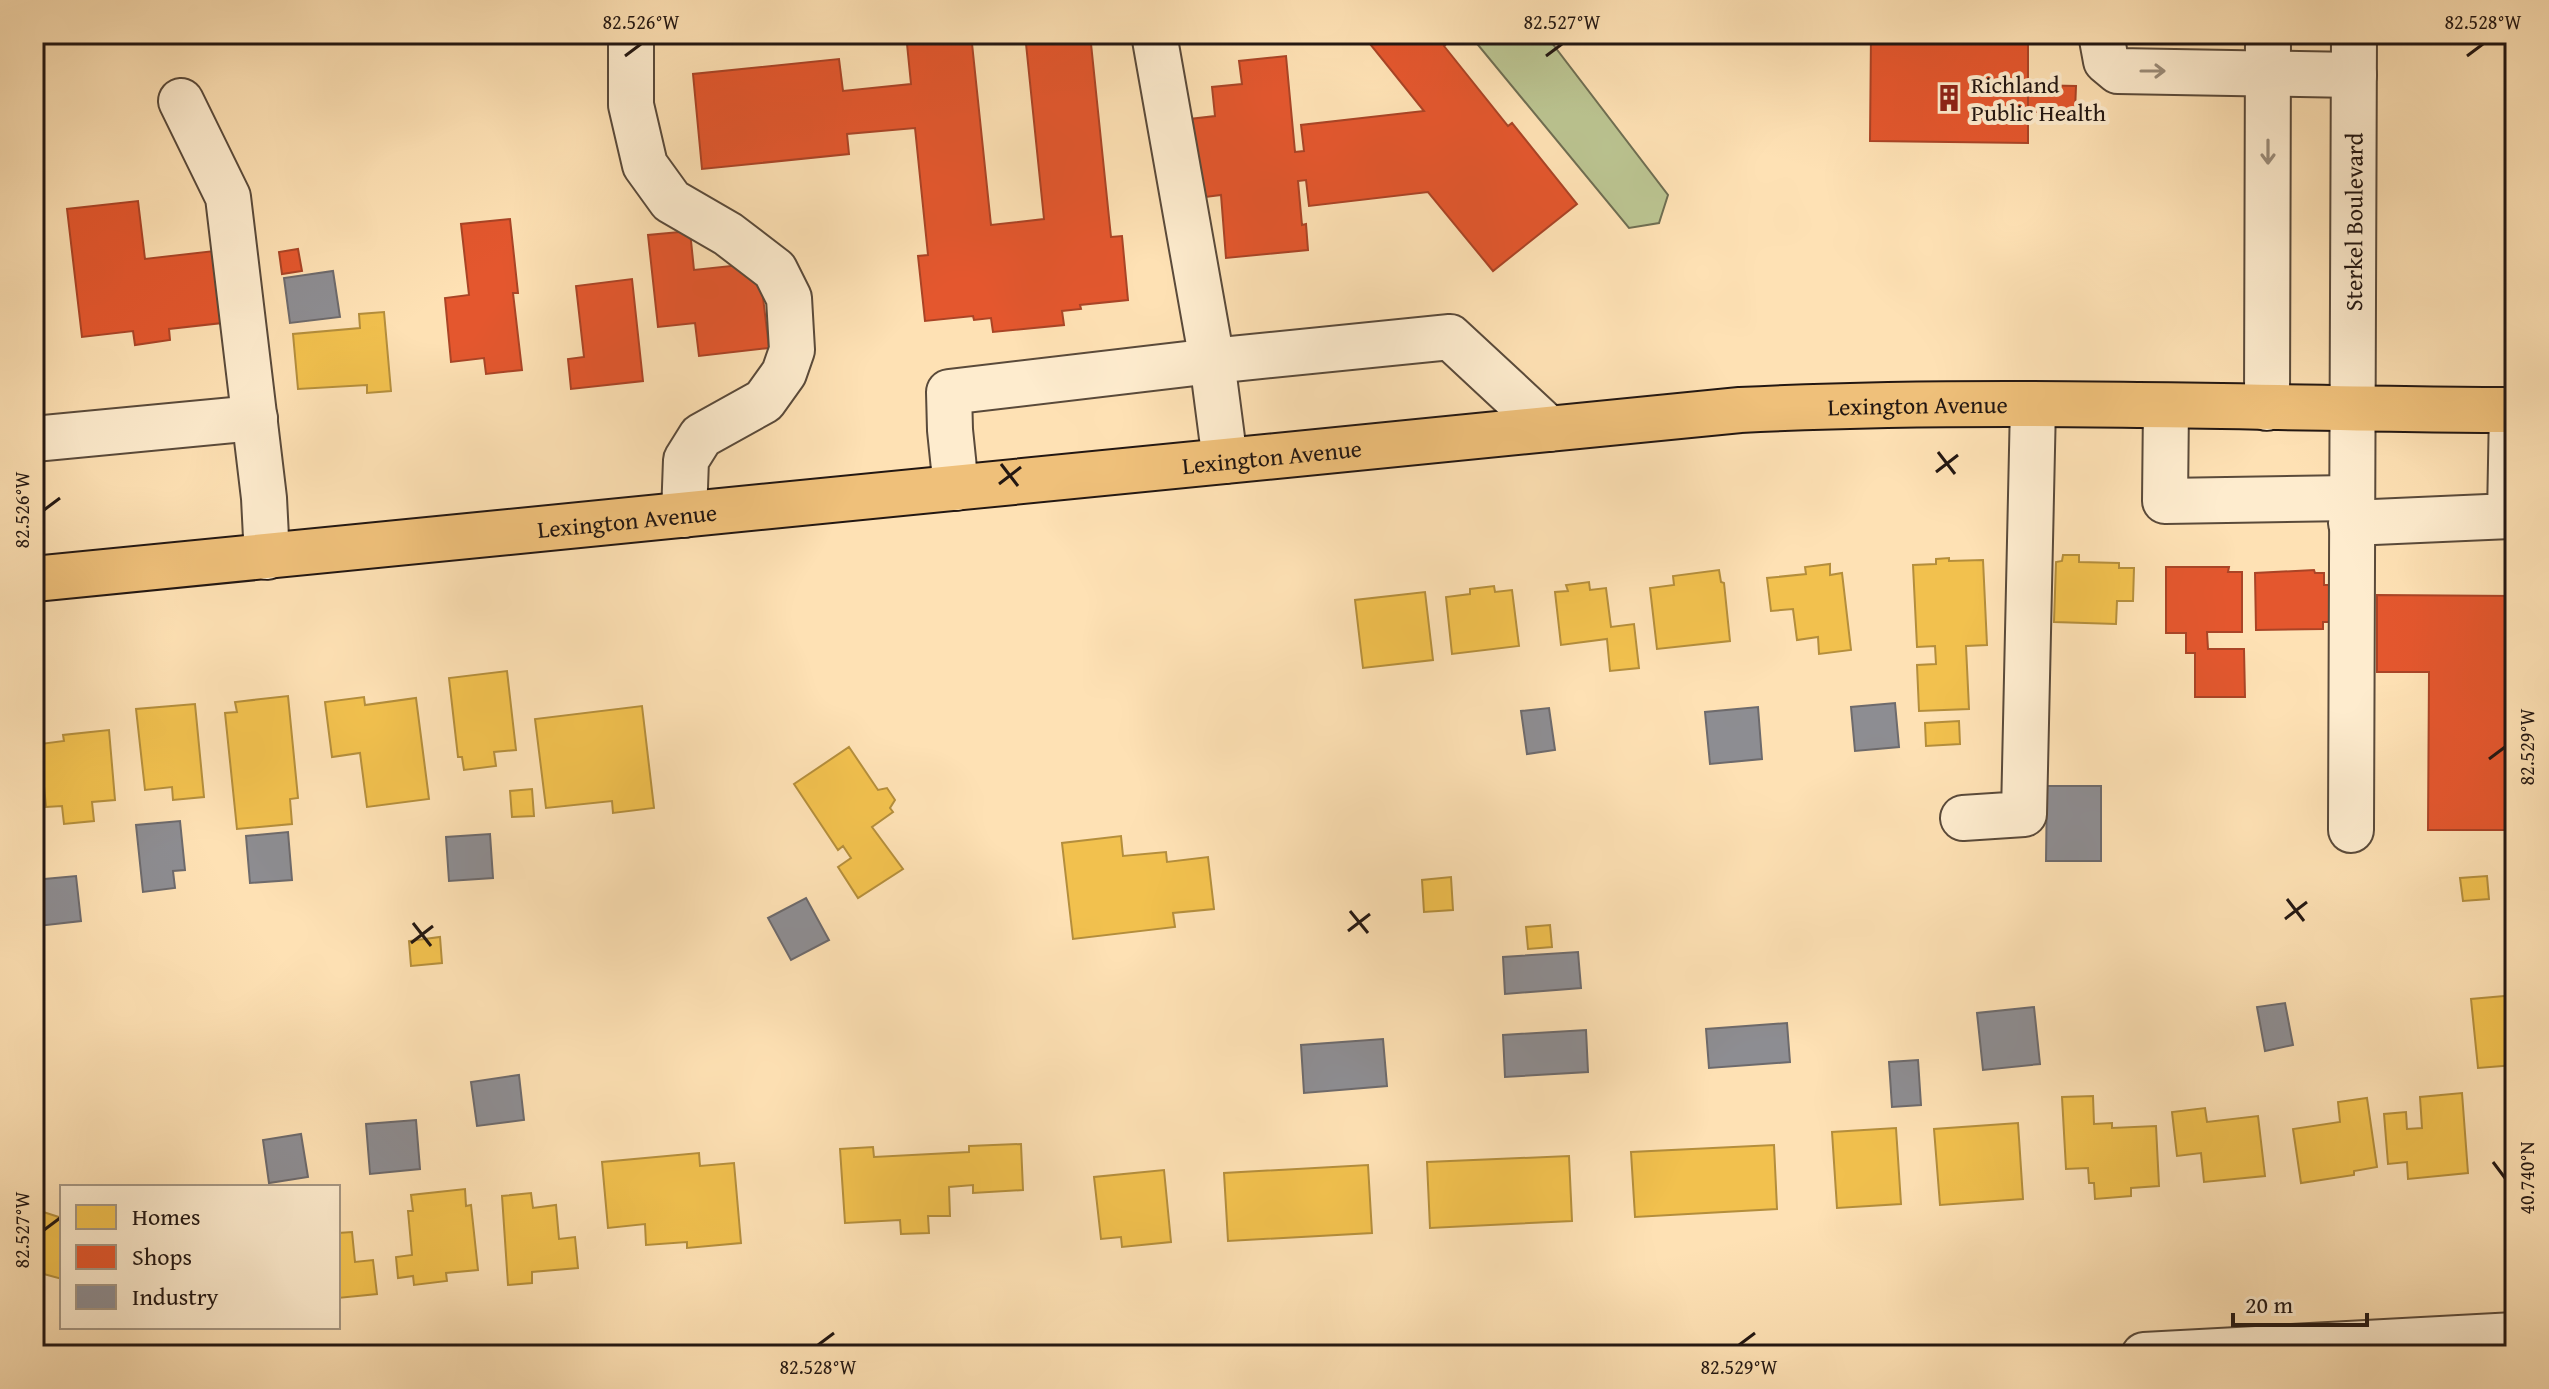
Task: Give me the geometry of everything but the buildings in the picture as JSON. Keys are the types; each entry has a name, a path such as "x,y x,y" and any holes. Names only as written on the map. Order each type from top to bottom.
{"main road":[{"name":"Lexington Avenue","path":"34,579 1783,408 2033,405 2513,410"}],"street":[{"path":"631,34 631,105 645,165 671,201 728,234 775,270 789,298 792,350 784,373 764,401 701,436 686,460 684,515"},
{"path":"1154,34 1212,361 1225,461"},
{"path":"2101,34 2106,61 2118,71 2268,54 2354,55"},
{"path":"2267,408 2268,54"},
{"name":"Sterkel Boulevard","path":"2351,830 2354,55"},
{"path":"181,101 228,197 255,418 267,557"},
{"path":"956,488 949,392 1450,337 1549,429"},
{"path":"1963,818 2024,814 2033,405"},
{"path":"2166,406 2165,501 2510,516 2513,410"},
{"path":"34,439 255,418"},
{"path":"2144,1355 2508,1340"}],"green space":[{"path":"1469,34 1545,34 1668,195 1659,223 1629,228"}],"place":[{"name":"Richland Public Health","path":"1949,98"}]}
